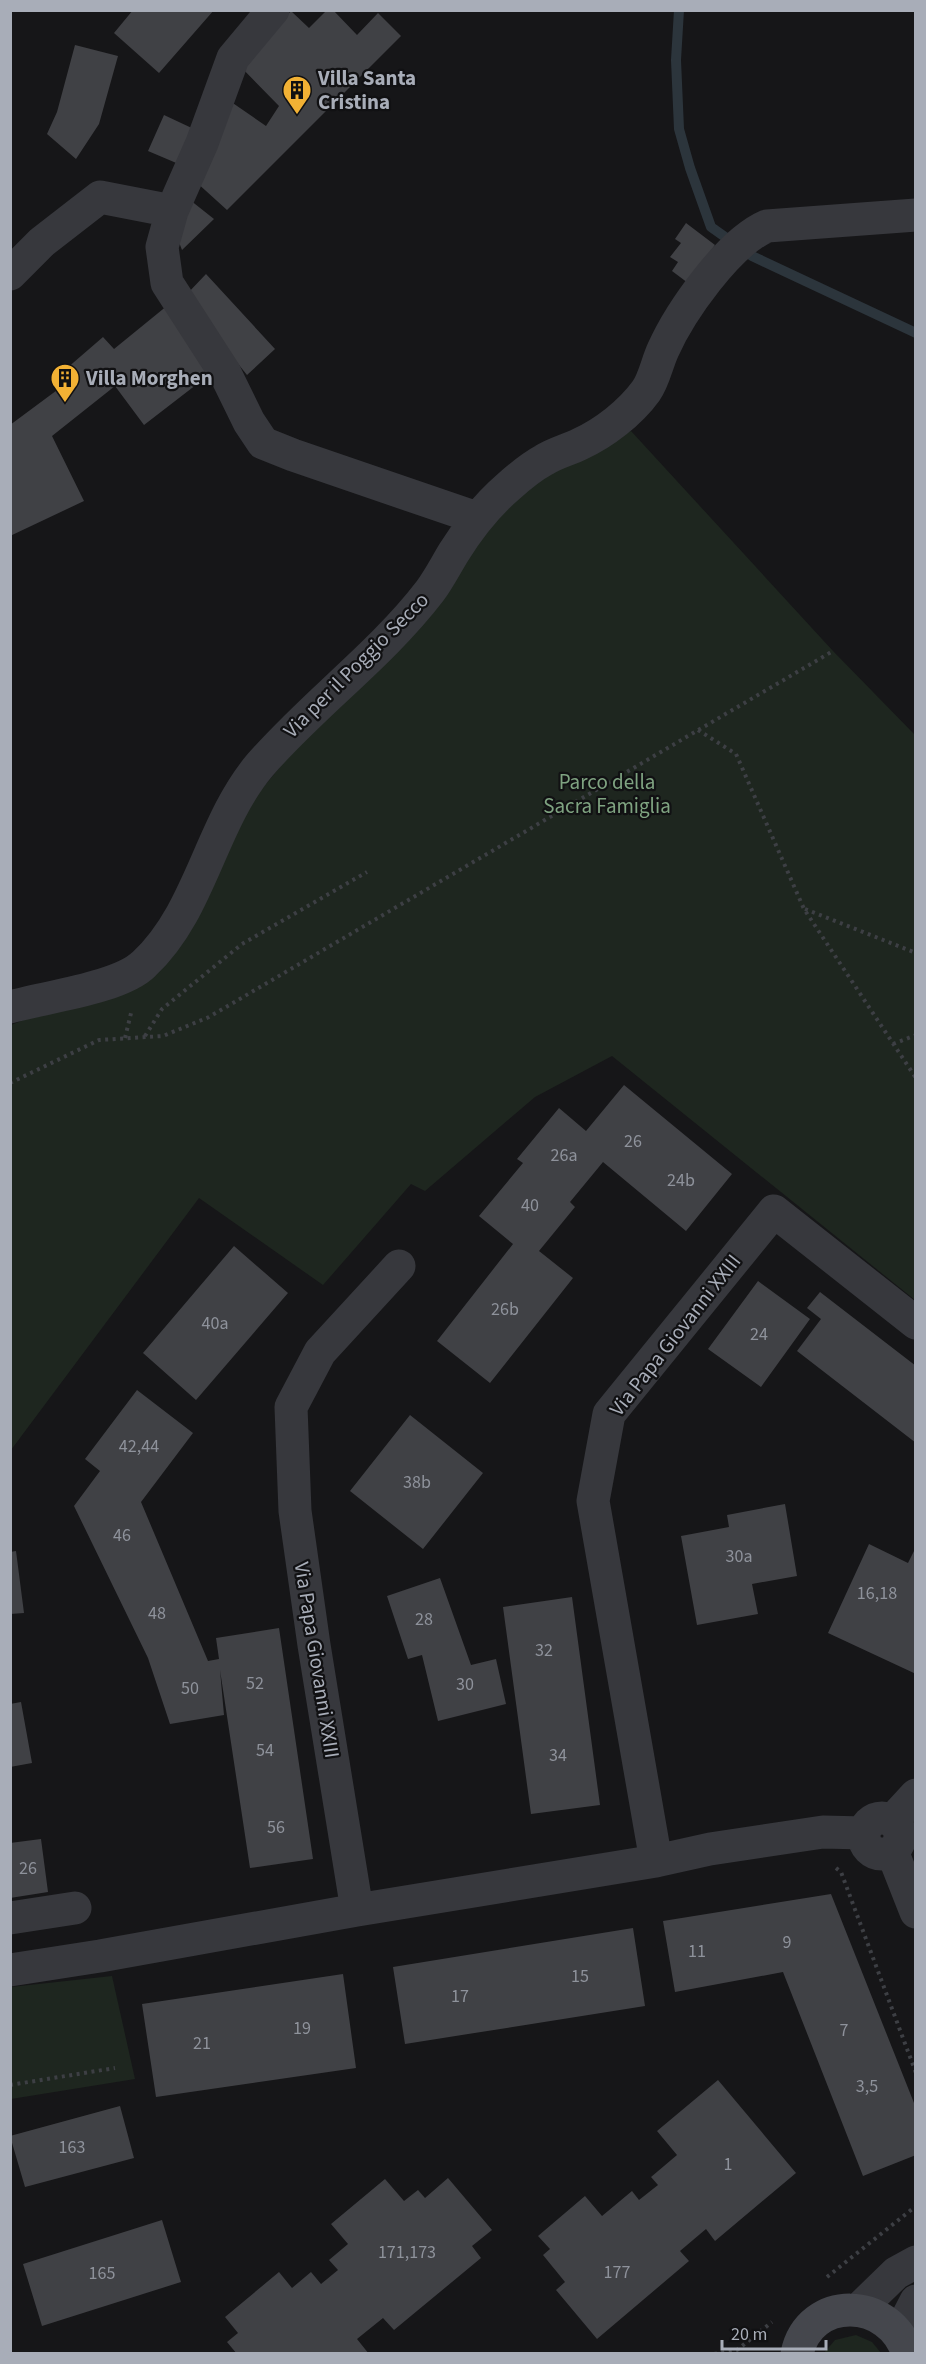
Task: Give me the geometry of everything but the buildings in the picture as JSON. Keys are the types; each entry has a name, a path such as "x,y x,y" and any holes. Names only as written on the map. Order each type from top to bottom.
{"main road":[{"path":"796,2352 807,2332 821,2319 838,2311 858,2310 874,2313 888,2322 903,2344"}],"street":[{"path":"273,10 233,58 202,143 172,211 162,247 167,283 225,373 262,443 477,518"},
{"path":"10,274 42,242 100,197 172,211"},
{"name":"Via per il Poggio Secco","path":"10,1007 107,984 142,967 178,921 235,803 255,772 279,744 385,640 431,590 477,518 508,487 543,460 582,444 628,411 647,390 664,348 684,310 738,246 767,226 915,215"},
{"name":"Via Papa Giovanni XXIII","path":"656,1862 593,1501 609,1414 774,1211 915,1323"},
{"name":"Via Papa Giovanni XXIII","path":"357,1910 314,1645 295,1510 291,1407 320,1352 399,1266"},
{"path":"883,1835 915,1795"},
{"path":"10,1970 357,1910 656,1862 710,1849 823,1832 883,1835"},
{"path":"883,1835 915,1912"},
{"path":"10,1918 75,1908"},
{"path":"858,2310 896,2273 915,2262"},
{"path":"903,2344 915,2301"}],"path":[{"path":"10,1083 99,1040 163,1036 209,1017 833,651"},
{"path":"698,730 736,754 804,909 915,1078"},
{"path":"144,1037 162,1009 242,944 367,872"},
{"path":"804,909 915,953"},
{"path":"893,1044 915,1035"},
{"path":"832,1866 841,1872 915,2073"},
{"path":"10,2085 115,2068"}],"green space":[{"name":"Parco della Sacra Famiglia","path":"631,431 833,651 915,735 915,1300 612,1056 535,1097 425,1191 411,1184 323,1285 199,1198 11,1450 11,1025 139,975 230,827 479,528 540,475"},
{"path":"112,1976 135,2079 11,2099 11,1987"},
{"path":"856,2335 872,2342 881,2353 824,2353 835,2340"}],"waterway":[{"path":"679,10 676,60 679,129 711,227 752,256 916,333"}],"place":[{"name":"Villa Santa Cristina","path":"297,116"},
{"name":"Villa Morghen","path":"65,404"}]}
